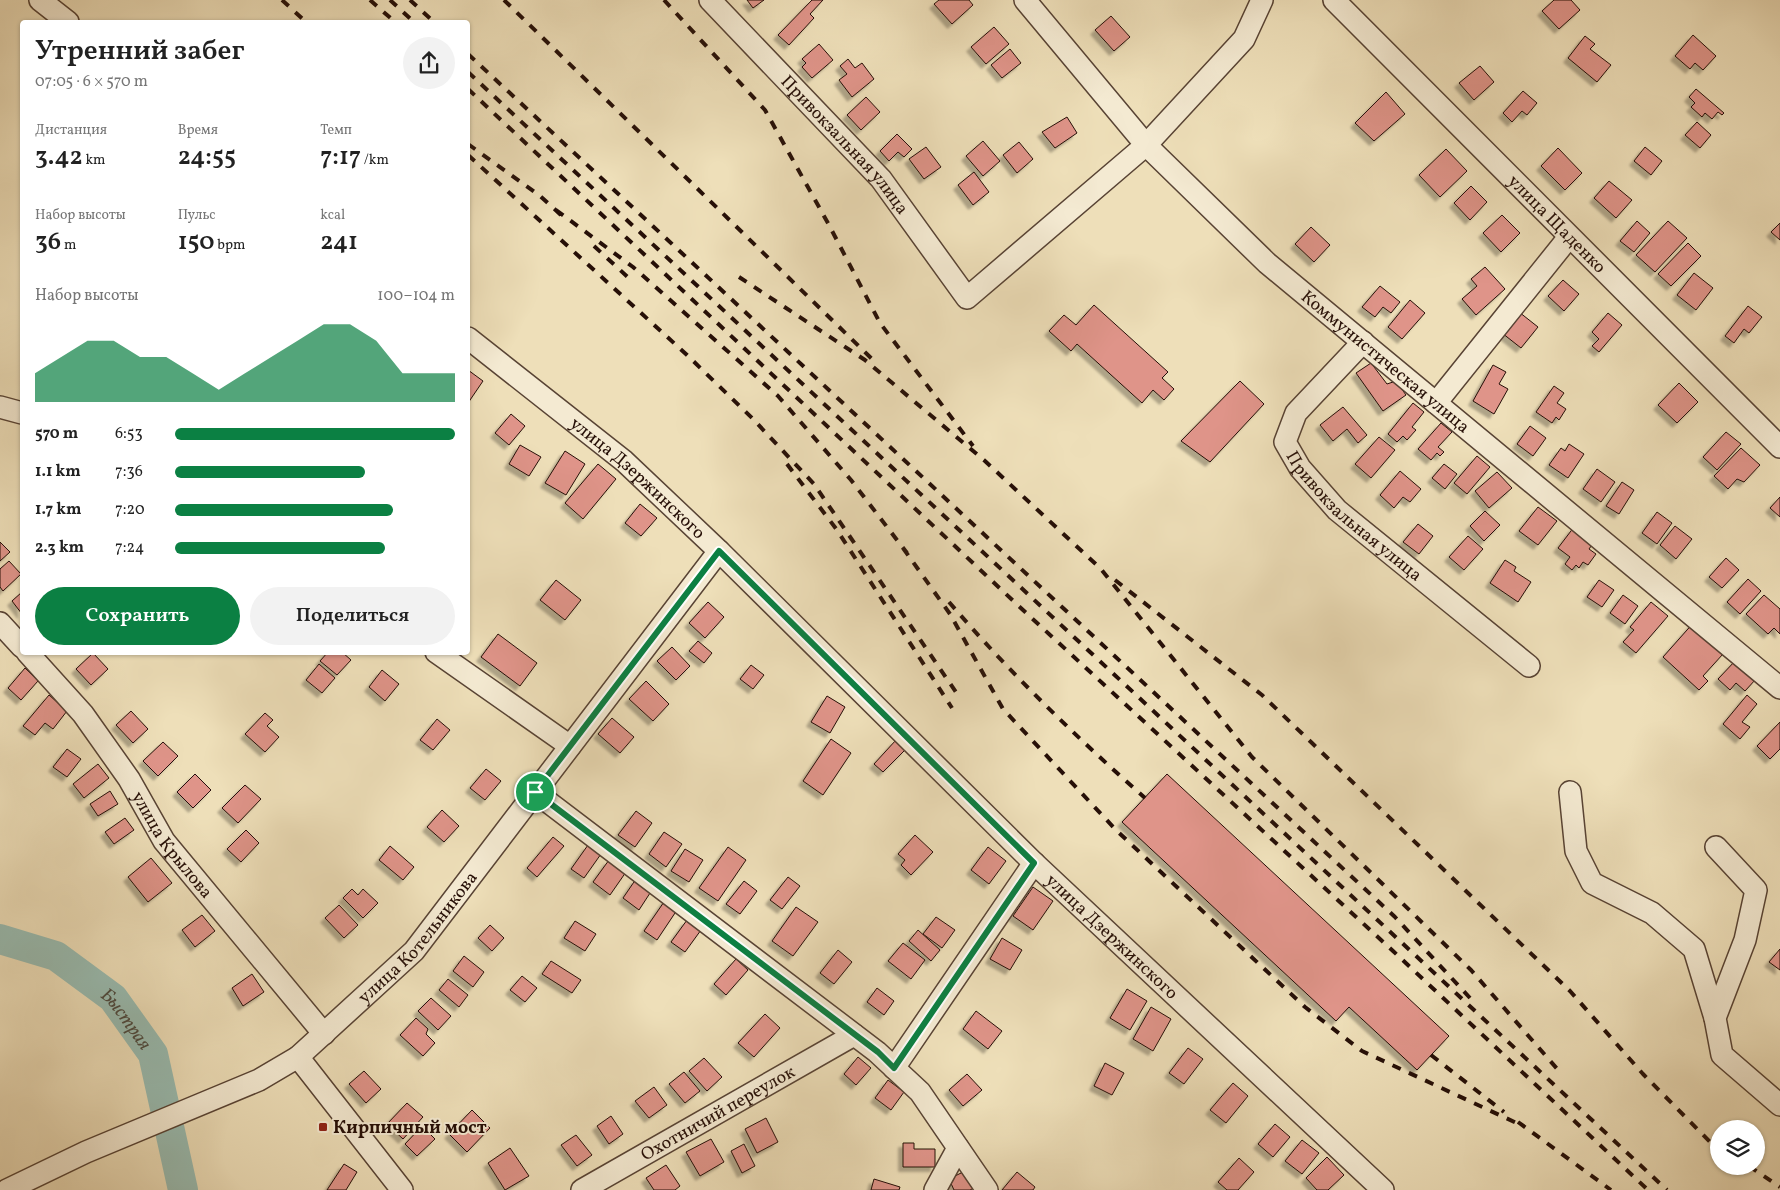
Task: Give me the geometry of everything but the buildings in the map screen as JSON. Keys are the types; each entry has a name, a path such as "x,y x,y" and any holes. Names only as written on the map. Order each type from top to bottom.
{"street":[{"path":"40,0 65,20"},
{"name":"Привокзальная улица","path":"710,0 882,179 967,298 1146,144"},
{"name":"Коммунистическая улица","path":"1025,0 1146,144 1267,263 1780,688"},
{"path":"1146,144 1244,39 1262,0"},
{"name":"улица Щаденко","path":"1334,0 1780,447"},
{"path":"1436,403 1569,237"},
{"name":"улица Дзержинского","path":"470,340 624,461 719,551 1034,863 1383,1190"},
{"name":"Привокзальная улица","path":"1363,342 1296,413 1285,442 1300,468 1337,510 1529,666"},
{"path":"0,407 20,412"},
{"name":"улица Котельникова","path":"7,1190 86,1152 259,1080 298,1057 324,1034 414,951 719,551"},
{"path":"0,623 20,645"},
{"name":"улица Крылова","path":"30,655 83,714 130,778 164,841 324,1034"},
{"path":"440,655 570,746"},
{"path":"535,792 854,1035 894,1068 920,1092 987,1190"},
{"path":"1570,792 1576,851 1592,883 1652,912 1694,949 1715,1018 1722,1055 1780,1105"},
{"path":"1715,1018 1745,940 1756,890 1716,847"},
{"path":"894,1068 1034,863"},
{"name":"Охотничий переулок","path":"582,1190 854,1035"},
{"path":"298,1057 402,1190"},
{"path":"935,1190 958,1148"}],"waterway":[{"name":"Быстрая","path":"0,939 56,956 113,998 153,1054 183,1190"}],"railway":[{"path":"282,0 304,20"},
{"path":"370,0 393,20"},
{"path":"390,0 412,20"},
{"path":"410,0 432,20"},
{"path":"504,0 872,359"},
{"path":"664,0 765,110 829,225 880,323 973,446"},
{"path":"470,56 1395,917 1470,998"},
{"path":"470,74 1667,1190"},
{"path":"470,91 1023,610 1393,951 1648,1190"},
{"path":"470,145 539,195 561,215"},
{"path":"470,157 687,355 752,418 814,484 960,698"},
{"path":"556,210 633,267 778,396 851,480 907,553"},
{"path":"594,246 632,281"},
{"path":"739,277 865,360 985,461 1101,569 1252,757 1471,970 1559,1071"},
{"path":"787,464 837,530 952,708"},
{"path":"903,548 950,614 1003,709 1116,830 1305,1007 1362,1051 1523,1126"},
{"path":"1115,580 1262,695 1570,991 1643,1074 1710,1142"},
{"path":"949,602 1044,703 1145,798"},
{"path":"1431,1055 1504,1112"},
{"path":"1518,1122 1611,1190"},
{"path":"1762,1175 1780,1187"}],"place":[{"name":"Кирпичный мост","path":"323,1127"}],"route":[{"path":"719,551 1034,863 894,1068 878,1052 535,792 719,551"}]}
